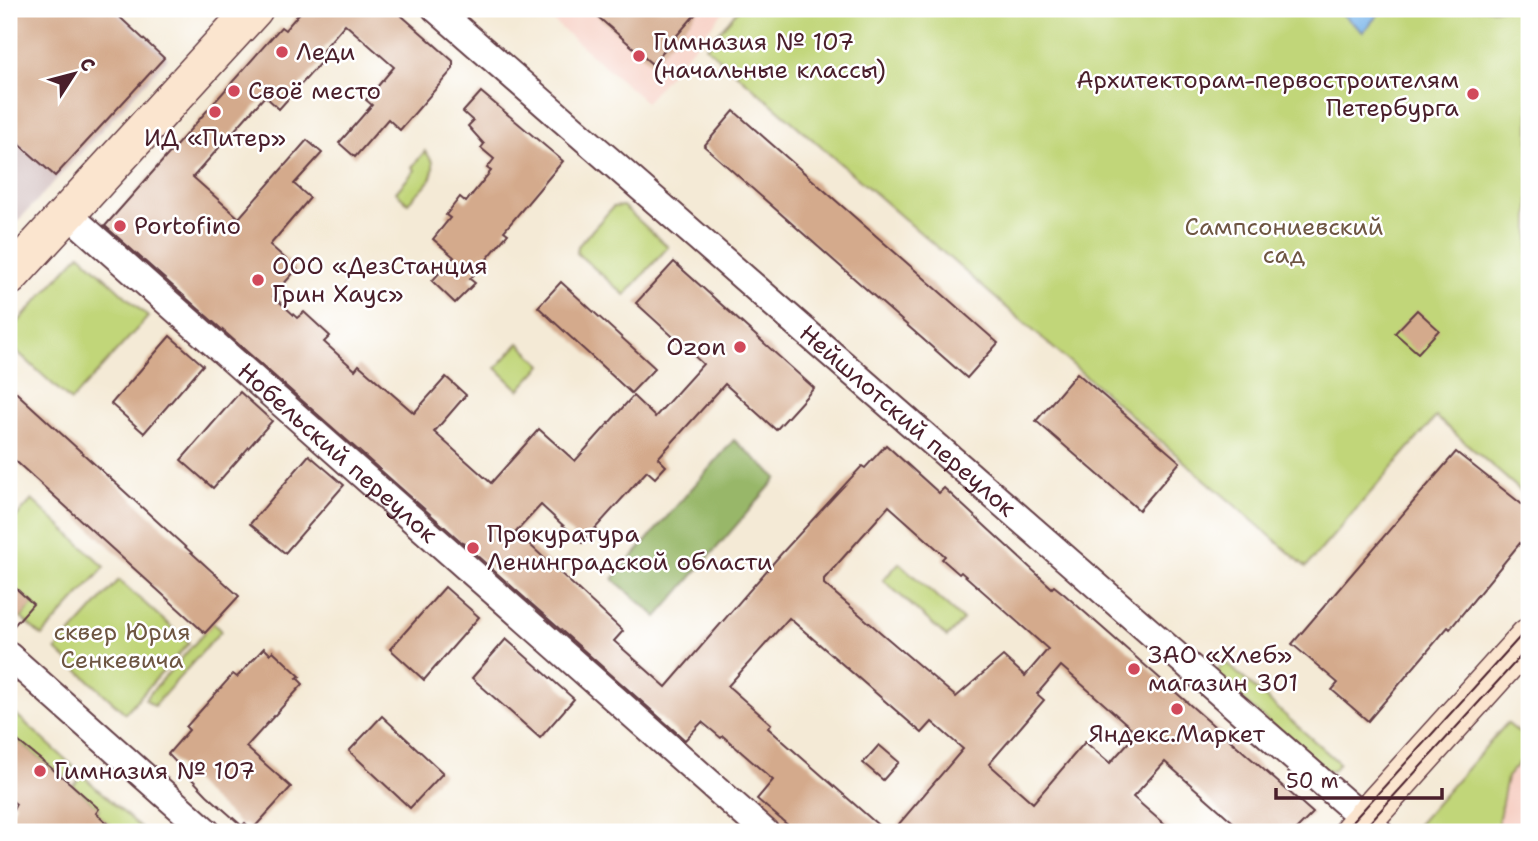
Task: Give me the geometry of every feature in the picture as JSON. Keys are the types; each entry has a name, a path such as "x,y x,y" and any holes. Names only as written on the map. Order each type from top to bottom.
{"main road":[{"path":"9,277 254,9"},
{"path":"1365,828 1529,637"}],"street":[{"name":"Нейшлотский переулок","path":"436,9 1365,828"},
{"name":"Нобельский переулок","path":"68,214 765,832"},
{"path":"9,656 207,832"}],"shaded area":[{"path":"9,9 114,9 168,58 9,231"},
{"name":"Гимназия № 107 (начальные классы)","path":"539,9 726,9 646,102"},
{"path":"1529,752 1529,832 1500,832 1497,828 1507,776"}],"green space":[{"name":"Сампсониевский сад","path":"739,9 1529,9 1529,498 1436,417 1306,567 706,47"},
{"path":"425,151 433,162 432,175 408,203 396,192 415,170 412,167"},
{"path":"623,206 668,247 625,295 577,253 578,246 613,207"},
{"path":"80,254 148,317 71,401 9,344 9,332"},
{"path":"519,343 542,365 519,390 496,368"},
{"path":"734,440 777,478 657,617 613,579"},
{"name":"сквер Юрия Сенкевича","path":"32,500 105,567 42,636 21,618 33,604 16,589 9,596 9,525"},
{"path":"899,563 963,620 947,637 883,580"},
{"name":"сквер Юрия Сенкевича","path":"119,580 189,643 125,713 56,650"},
{"path":"213,623 221,631 154,706 145,699"},
{"path":"1225,662 1339,763 1333,771 1323,770 1214,675"},
{"path":"9,708 74,767 64,778 9,734"},
{"path":"1507,723 1529,741 1529,752 1507,777 1497,828 1493,832 1413,830"},
{"path":"82,775 145,832 118,832 96,813 99,809 73,786"}],"water":[{"path":"1336,9 1383,9 1363,32"}],"building":[{"path":"9,9 111,9 164,58 55,176 9,135"},
{"path":"303,9 394,9 453,61 453,69 400,130 388,119 355,157 339,143 372,105 366,100 394,67 345,24 316,58 321,62 279,109 265,96 193,177 239,218 307,140 322,153 294,184 310,198 270,245 297,269 273,296 297,318 304,312 330,336 324,342 355,370 359,365 414,413 446,377 466,395 434,432 491,483 539,429 575,461 633,396 655,417 703,364 636,303 674,262 814,388 776,430 725,384 658,458 666,466 655,478 647,471 582,543 541,505 516,532 623,631 614,641 666,687 781,554 862,466 865,468 886,445 939,493 944,488 1052,588 1054,586 1064,594 1313,813 1294,832 1224,832 1233,822 1165,762 1133,797 1173,832 892,832 963,749 932,722 922,733 789,618 728,686 771,724 768,728 886,832 796,832 757,799 773,780 723,736 721,738 702,722 685,740 105,226 281,27 285,30","holes":["889,506 945,556 942,559 959,574 961,572 1048,649 1025,676 1003,656 956,697 824,584 824,579","1061,666 1137,733 1110,763 1085,742 1033,803 989,764 1044,700 1037,694"]},
{"path":"589,9 700,9 652,64"},
{"path":"481,92 563,161 504,231 508,234 470,279 475,283 455,303 432,281 454,257 433,239 450,218 446,215 460,197 466,202 491,171 487,168 494,159 481,148 484,144 468,126 473,121 463,112"},
{"path":"734,111 998,343 967,378 704,146"},
{"path":"561,282 655,368 631,393 538,307"},
{"path":"1417,310 1439,330 1418,353 1395,333"},
{"path":"170,336 203,365 144,433 111,404"},
{"path":"1077,373 1180,462 1139,510 1036,421"},
{"path":"9,386 239,596 205,633 9,455"},
{"path":"240,392 272,421 213,488 181,460"},
{"path":"1456,452 1529,510 1529,551 1520,543 1450,629 1448,627 1368,721 1332,690 1338,683 1292,644"},
{"path":"309,455 344,485 285,553 250,524"},
{"path":"9,582 33,604 9,631"},
{"path":"445,587 479,617 424,680 390,649"},
{"path":"506,639 574,699 540,738 472,678"},
{"path":"264,648 270,654 273,651 300,676 297,678 303,684 246,747 291,787 252,830 245,823 242,826 207,795 168,754 189,730 186,727 233,674 237,677"},
{"path":"382,716 443,773 410,808 349,751"},
{"name":"Гимназия № 107","path":"9,734 99,809 96,813 118,832 9,832 10,816 16,804 9,798"},
{"path":"879,745 899,762 883,780 863,763"}],"tram line":[{"path":"1343,832 1529,627"},
{"path":"1361,832 1529,647"}],"place":[{"name":"Леди","path":"282,52"},
{"name":"Гимназия № 107 (начальные классы)","path":"639,56"},
{"name":"Своё место","path":"234,91"},
{"name":"Архитекторам-первостроителям Петербурга","path":"1473,94"},
{"name":"ИД «Питер»","path":"215,112"},
{"name":"Portofino","path":"120,226"},
{"name":"ООО «ДезСтанция Грин Хаус»","path":"258,280"},
{"name":"Ozon","path":"740,347"},
{"name":"Прокуратура Ленинградской области","path":"473,548"},
{"name":"ЗАО «Хлеб» магазин 301","path":"1134,669"},
{"name":"Яндекс.Маркет","path":"1177,709"},
{"name":"Гимназия № 107","path":"40,771"}]}
